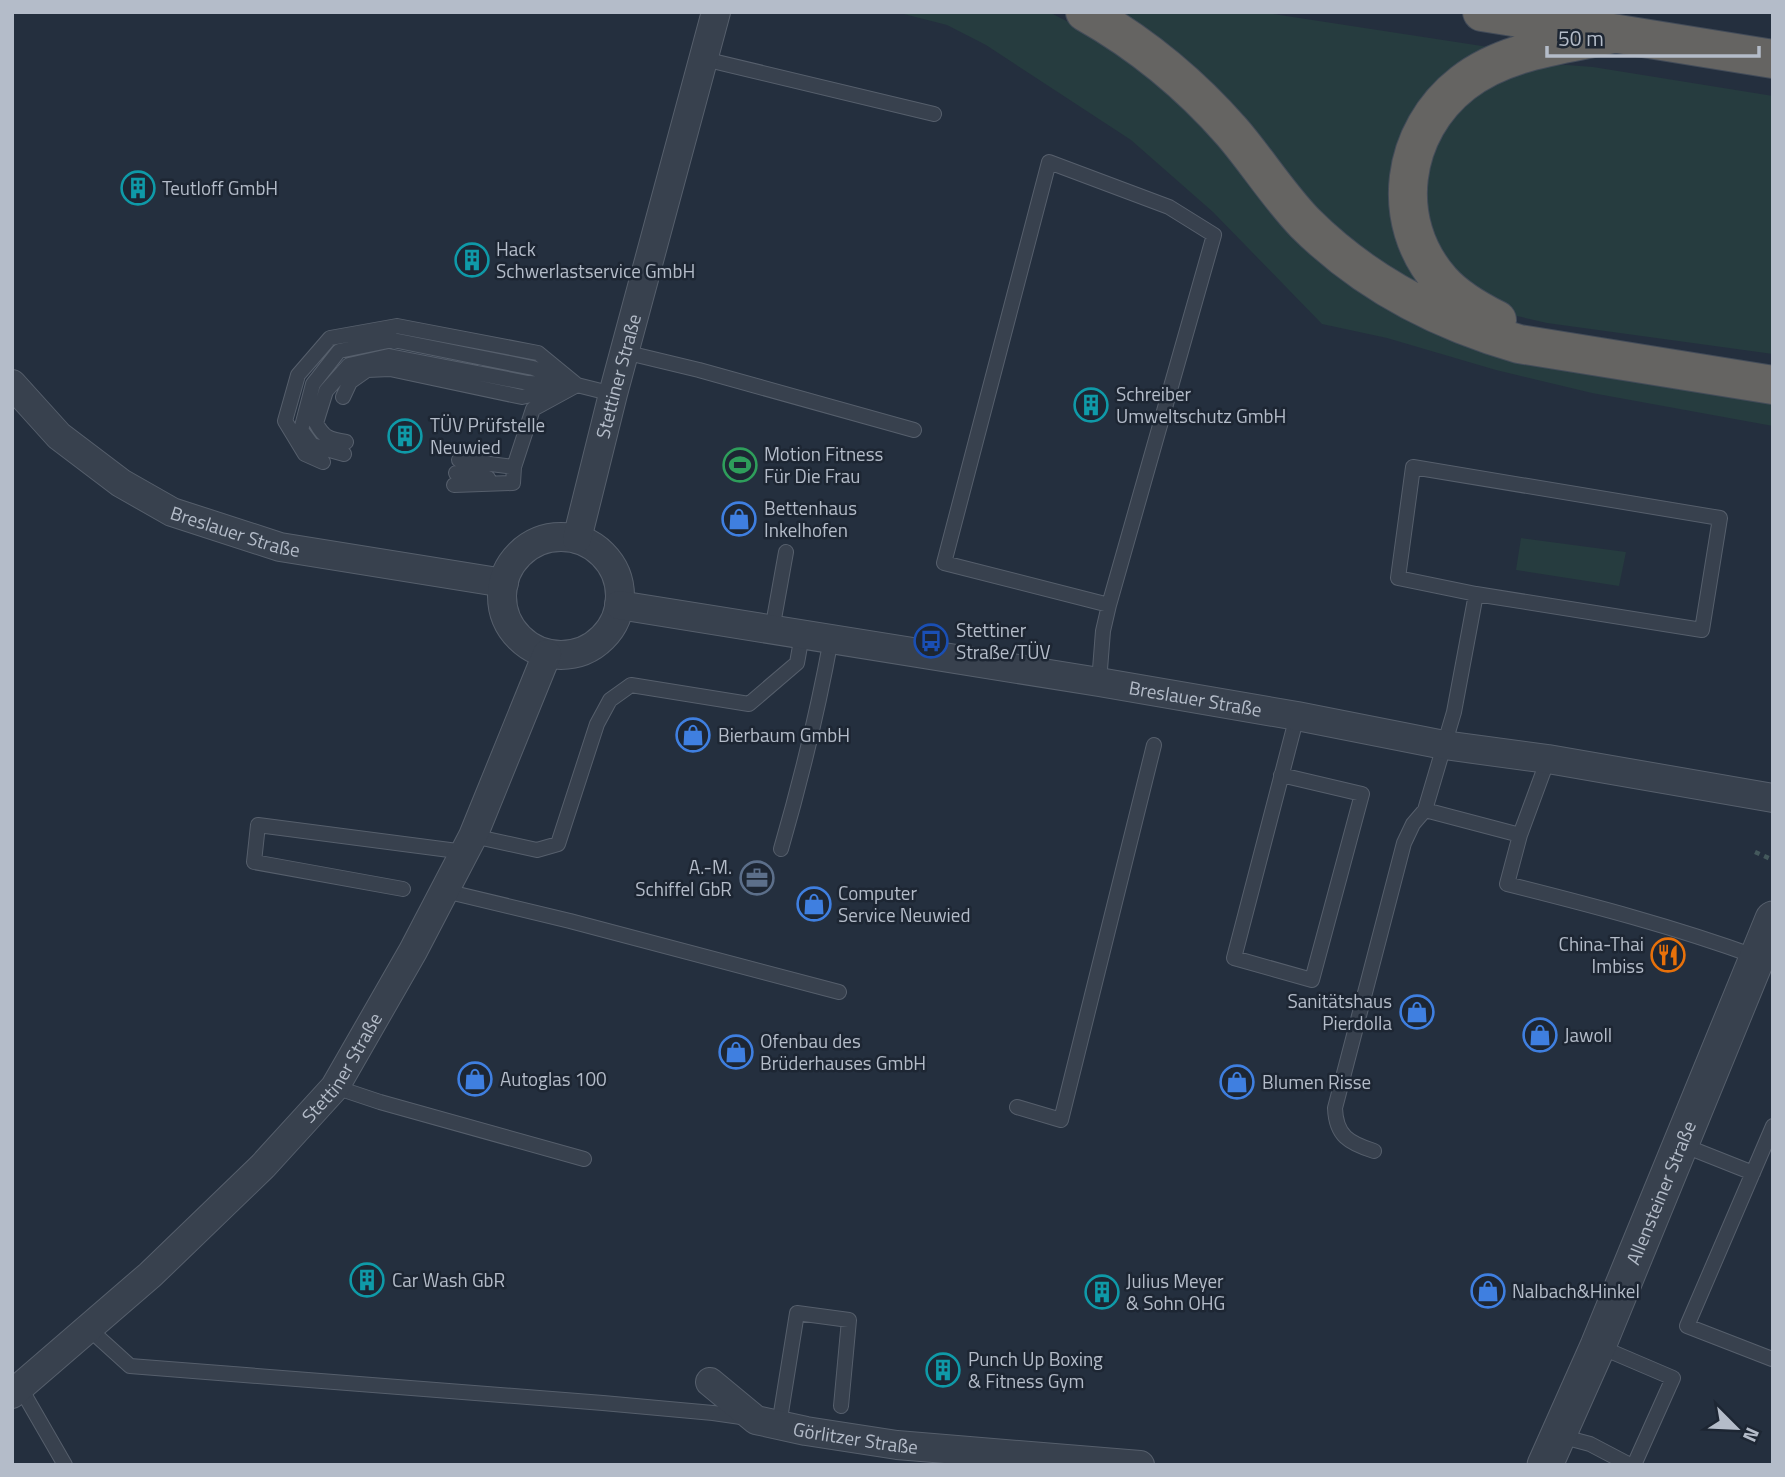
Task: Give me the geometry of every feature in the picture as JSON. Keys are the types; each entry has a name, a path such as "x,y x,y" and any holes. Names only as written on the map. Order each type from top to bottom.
{"highway":[{"path":"1084,12 1144,50 1201,99 1232,132 1303,221 1363,273 1399,295 1480,333 1519,344 1773,385"},
{"path":"1482,12 1773,59"},
{"path":"1613,34 1520,54 1487,67 1463,83 1439,106 1422,132 1410,163 1408,199 1412,234 1426,262 1459,298 1517,327 1553,335 1773,364"}],"street":[{"name":"Stettiner Straße","path":"577,539 624,352 716,12"},
{"name":"Breslauer Straße","path":"12,384 59,436 121,483 172,512 280,547 504,583"},
{"path":"558,537 577,539 593,546 606,557 620,588 619,605 614,624 602,639 585,650 567,655 547,654 530,647 517,635 507,619 503,601 504,583 511,566 523,551 540,541 558,537"},
{"name":"Breslauer Straße","path":"619,605 1099,682 1297,716 1444,745 1548,759 1773,798"},
{"name":"Stettiner Straße","path":"16,1391 150,1275 263,1166 335,1087 413,951 469,844 547,654"},
{"name":"Allensteiner Straße","path":"1552,1450 1598,1346 1773,919"},
{"name":"Görlitzer Straße","path":"710,1382 767,1422 806,1431 897,1445 950,1457 1140,1465"}],"lane":[{"path":"704,59 934,114"},
{"path":"1099,682 1103,631 1109,605 1214,235 1169,207 1049,162 944,563 1109,605"},
{"path":"323,462 304,454 285,421 298,375 330,338 397,326 538,353 577,385"},
{"path":"624,352 914,430"},
{"path":"340,441 321,433 316,423 326,391 349,365 389,356 528,383 577,385 613,394"},
{"path":"343,397 350,382 367,370 390,369 522,397 577,385"},
{"path":"514,467 457,473 513,483 514,467 533,409 577,385"},
{"path":"1413,467 1720,518 1702,630 1476,594 1398,578 1413,467"},
{"path":"772,630 786,552"},
{"path":"1374,1151 1343,1136 1335,1123 1335,1108 1404,843 1413,824 1425,810 1454,712 1476,594"},
{"path":"403,889 254,862 258,825 537,850 558,845 597,724 610,700 631,685 749,704 797,663 802,635"},
{"path":"781,849 798,789 831,639"},
{"path":"1281,775 1362,794 1312,980 1234,958 1281,775 1297,716"},
{"path":"1017,1107 1061,1120 1154,745"},
{"path":"1548,759 1520,835 1507,884 1612,911 1757,957"},
{"path":"1425,810 1520,835"},
{"path":"445,891 839,992"},
{"path":"335,1087 584,1159"},
{"path":"1772,1359 1687,1326 1773,1126"},
{"path":"1680,1144 1753,1173"},
{"path":"88,1328 130,1366 603,1402 713,1413 767,1422 797,1313 849,1320 841,1406"},
{"path":"1552,1450 1590,1444 1632,1465 1673,1378 1598,1346"},
{"path":"16,1391 65,1465"}],"path":[{"path":"1755,852 1773,860"}],"green space":[{"path":"896,12 1049,12 1103,40 1186,106 1340,278 1773,401 1773,426 1592,393 1496,370 1387,338 1322,324 1213,212 1131,140 986,45 947,25"},
{"path":"1104,12 1260,12 1495,48 1406,129 1435,294 1381,274"},
{"path":"1567,65 1773,96 1773,354 1547,323 1517,316 1486,300 1437,254 1421,200 1433,143 1447,118 1485,84 1537,66"},
{"path":"1521,538 1626,552 1619,586 1516,570"}],"place":[{"name":"Teutloff GmbH","path":"138,188"},
{"name":"Hack Schwerlastservice GmbH","path":"472,260"},
{"name":"Schreiber Umweltschutz GmbH","path":"1091,405"},
{"name":"TÜV Prüfstelle Neuwied","path":"405,436"},
{"name":"Motion Fitness Für Die Frau","path":"740,465"},
{"name":"Bettenhaus Inkelhofen","path":"739,519"},
{"name":"Stettiner Straße/TÜV","path":"931,641"},
{"name":"Bierbaum GmbH","path":"693,735"},
{"name":"A.-M. Schiffel GbR","path":"757,878"},
{"name":"Computer Service Neuwied","path":"814,904"},
{"name":"China-Thai Imbiss","path":"1668,955"},
{"name":"Sanitätshaus Pierdolla","path":"1417,1012"},
{"name":"Jawoll","path":"1540,1035"},
{"name":"Ofenbau des Brüderhauses GmbH","path":"736,1052"},
{"name":"Autoglas 100","path":"475,1079"},
{"name":"Blumen Risse","path":"1237,1082"},
{"name":"Car Wash GbR","path":"367,1280"},
{"name":"Nalbach&Hinkel","path":"1488,1291"},
{"name":"Julius Meyer & Sohn OHG","path":"1102,1292"},
{"name":"Punch Up Boxing & Fitness Gym","path":"943,1370"}]}
